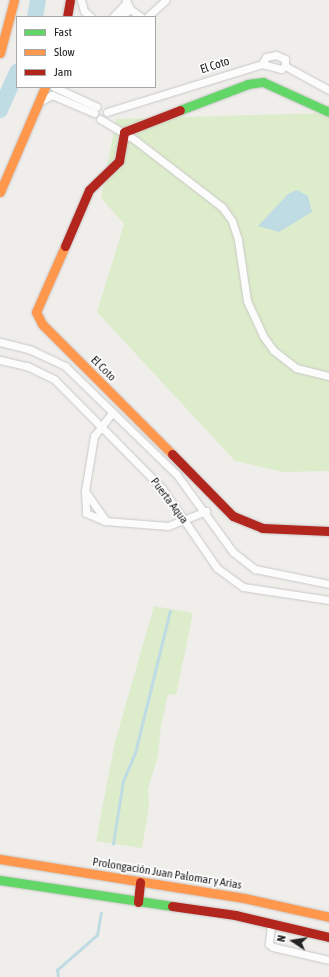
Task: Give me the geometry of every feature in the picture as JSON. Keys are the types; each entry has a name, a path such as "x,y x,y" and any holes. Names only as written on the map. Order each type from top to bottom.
{"main road":[{"path":"0,54 14,0"},
{"path":"67,16 70,0"},
{"path":"124,132 248,84 262,82 329,112"},
{"path":"1,188 45,88"},
{"name":"El Coto","path":"124,132 121,157 88,190 36,304 37,319 233,516 262,528 329,531"},
{"name":"Prolongación Juan Palomar y Arias","path":"0,859 244,898 329,917"},
{"path":"0,880 271,924 329,937"},
{"path":"138,902 140,882"}],"street":[{"path":"81,0 84,11 91,16"},
{"path":"148,16 166,0"},
{"path":"116,16 132,10"},
{"path":"123,16 132,10"},
{"name":"El Coto","path":"107,112 262,64 266,56 276,55 285,59 285,66"},
{"path":"262,64 281,69 285,66 329,90"},
{"path":"56,88 95,110 100,119 124,132 222,207 232,221 238,240 247,301 262,336 273,350 296,368 329,376"},
{"path":"38,104 52,95 95,110 103,107 107,112 100,119"},
{"name":"Puerta Aqua","path":"0,342 31,350 65,366 177,475 206,511 232,552 255,569 329,584"},
{"name":"Puerta Aqua","path":"0,360 27,366 54,379 162,488 217,568 243,587 329,600"},
{"path":"112,413 100,424 85,490 86,513 105,521 168,526 206,511"},
{"path":"85,490 105,521"},
{"path":"271,924 269,944 273,947 329,960"}],"green space":[{"path":"329,113 329,471 283,472 235,461 97,312 124,224 101,198 116,119"},
{"path":"154,606 193,613 176,695 168,694 161,726 158,756 148,789 149,807 142,848 96,841 115,742"}],"water":[{"path":"297,190 308,196 312,212 279,232 258,226 288,194"}],"waterway":[{"path":"35,16 38,0"},
{"path":"0,110 16,74"},
{"path":"113,844 123,781 135,753 170,611"},
{"path":"58,977 57,970 97,935 101,913"}],"traffic: fast":[{"path":"180,110 248,84 263,82 329,112"},
{"path":"0,880 172,906"}],"traffic: slow":[{"path":"0,53 14,0"},
{"path":"0,192 45,88"},
{"path":"65,246 36,312 42,324 172,454"},
{"path":"0,859 244,898 329,917"}],"traffic: jam":[{"path":"67,16 70,0"},
{"path":"65,246 89,190 119,161 124,132 180,110"},
{"path":"172,454 233,516 262,528 329,531"},
{"path":"138,902 140,882"},
{"path":"172,906 235,915 329,937"}]}
